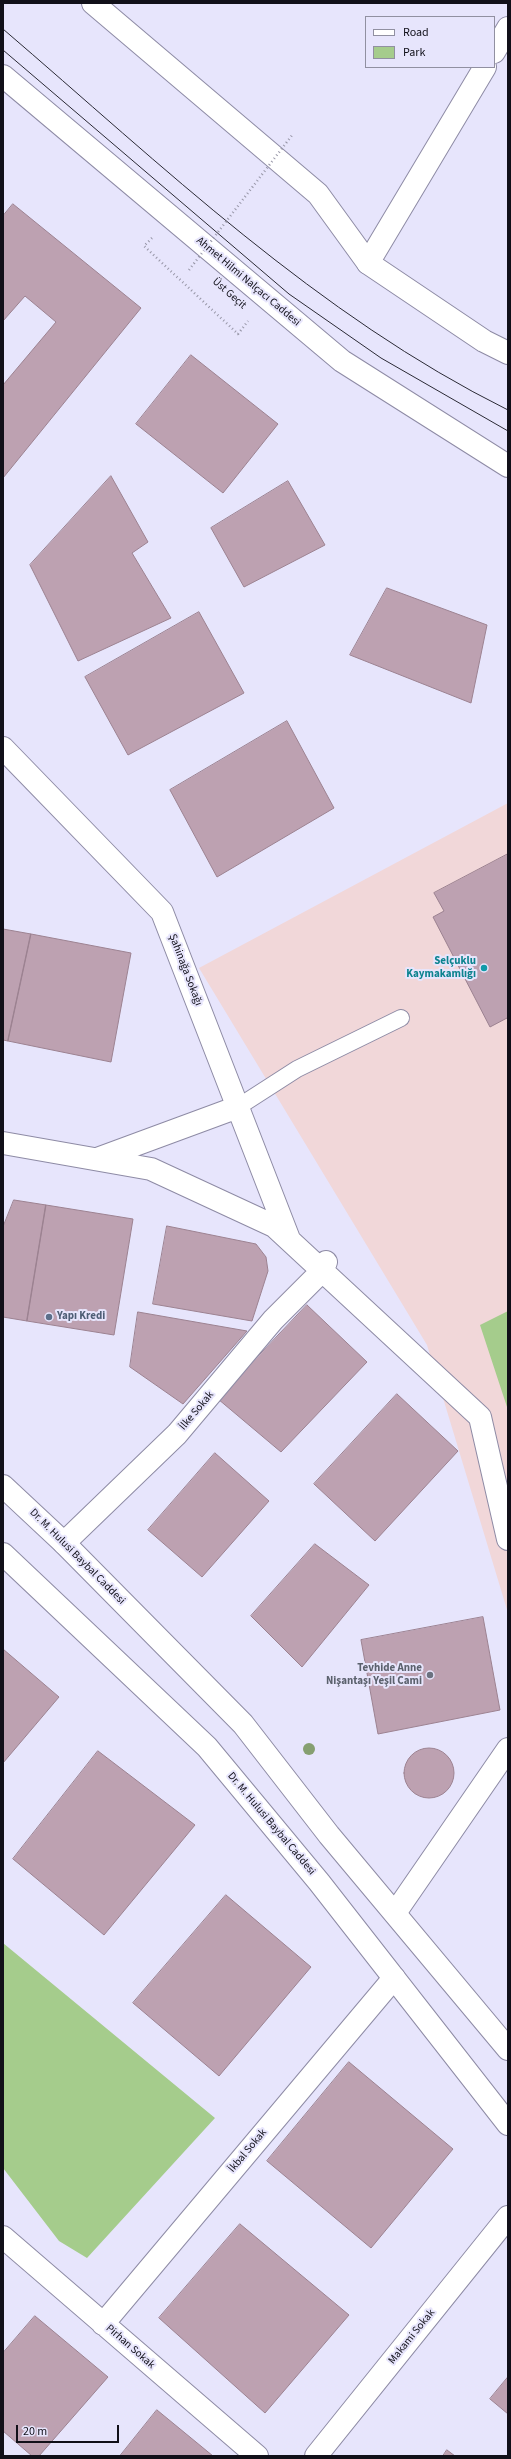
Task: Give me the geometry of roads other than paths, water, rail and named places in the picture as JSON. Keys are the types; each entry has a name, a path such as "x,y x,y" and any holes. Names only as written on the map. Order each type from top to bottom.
{"street":[{"path":"93,3 318,194 368,263 484,341 508,353"},
{"path":"495,50 508,28"},
{"path":"368,263 484,68"},
{"name":"Ahmet Hilmi Nalçacı Caddesi","path":"3,76 342,361 508,466"},
{"name":"Şahinağa Sokağı","path":"3,748 162,912 291,1242"},
{"path":"96,1159 238,1107"},
{"path":"3,1143 151,1169 274,1226 291,1242 324,1267 480,1417 508,1539"},
{"name":"İlke Sokak","path":"64,1543 177,1434 273,1320 324,1267"},
{"name":"Dr. M. Hulusi Baybal Caddesi","path":"3,1486 64,1543 242,1724 329,1835 508,2049"},
{"name":"Dr. M. Hulusi Baybal Caddesi","path":"3,1554 207,1746 319,1882 508,2124"},
{"path":"395,1913 508,1749"},
{"name":"İkbal Sokak","path":"103,2324 394,1978"},
{"name":"Makami Sokak","path":"316,2456 508,2217"},
{"name":"Pirhan Sokak","path":"6,2246 103,2324 257,2456"}],"lane":[{"path":"238,1107 297,1069 401,1018"}],"tram line":[{"path":"3,29 183,185 306,284 371,330 438,372 508,410"},
{"path":"3,50 289,294 381,358 508,431"}],"place":[{"name":"Selçuklu Kaymakamlığı","path":"484,968"},
{"name":"Yapı Kredi","path":"49,1317"},
{"name":"Tevhide Anne Nişantaşı Yeşil Cami","path":"430,1675"}]}
